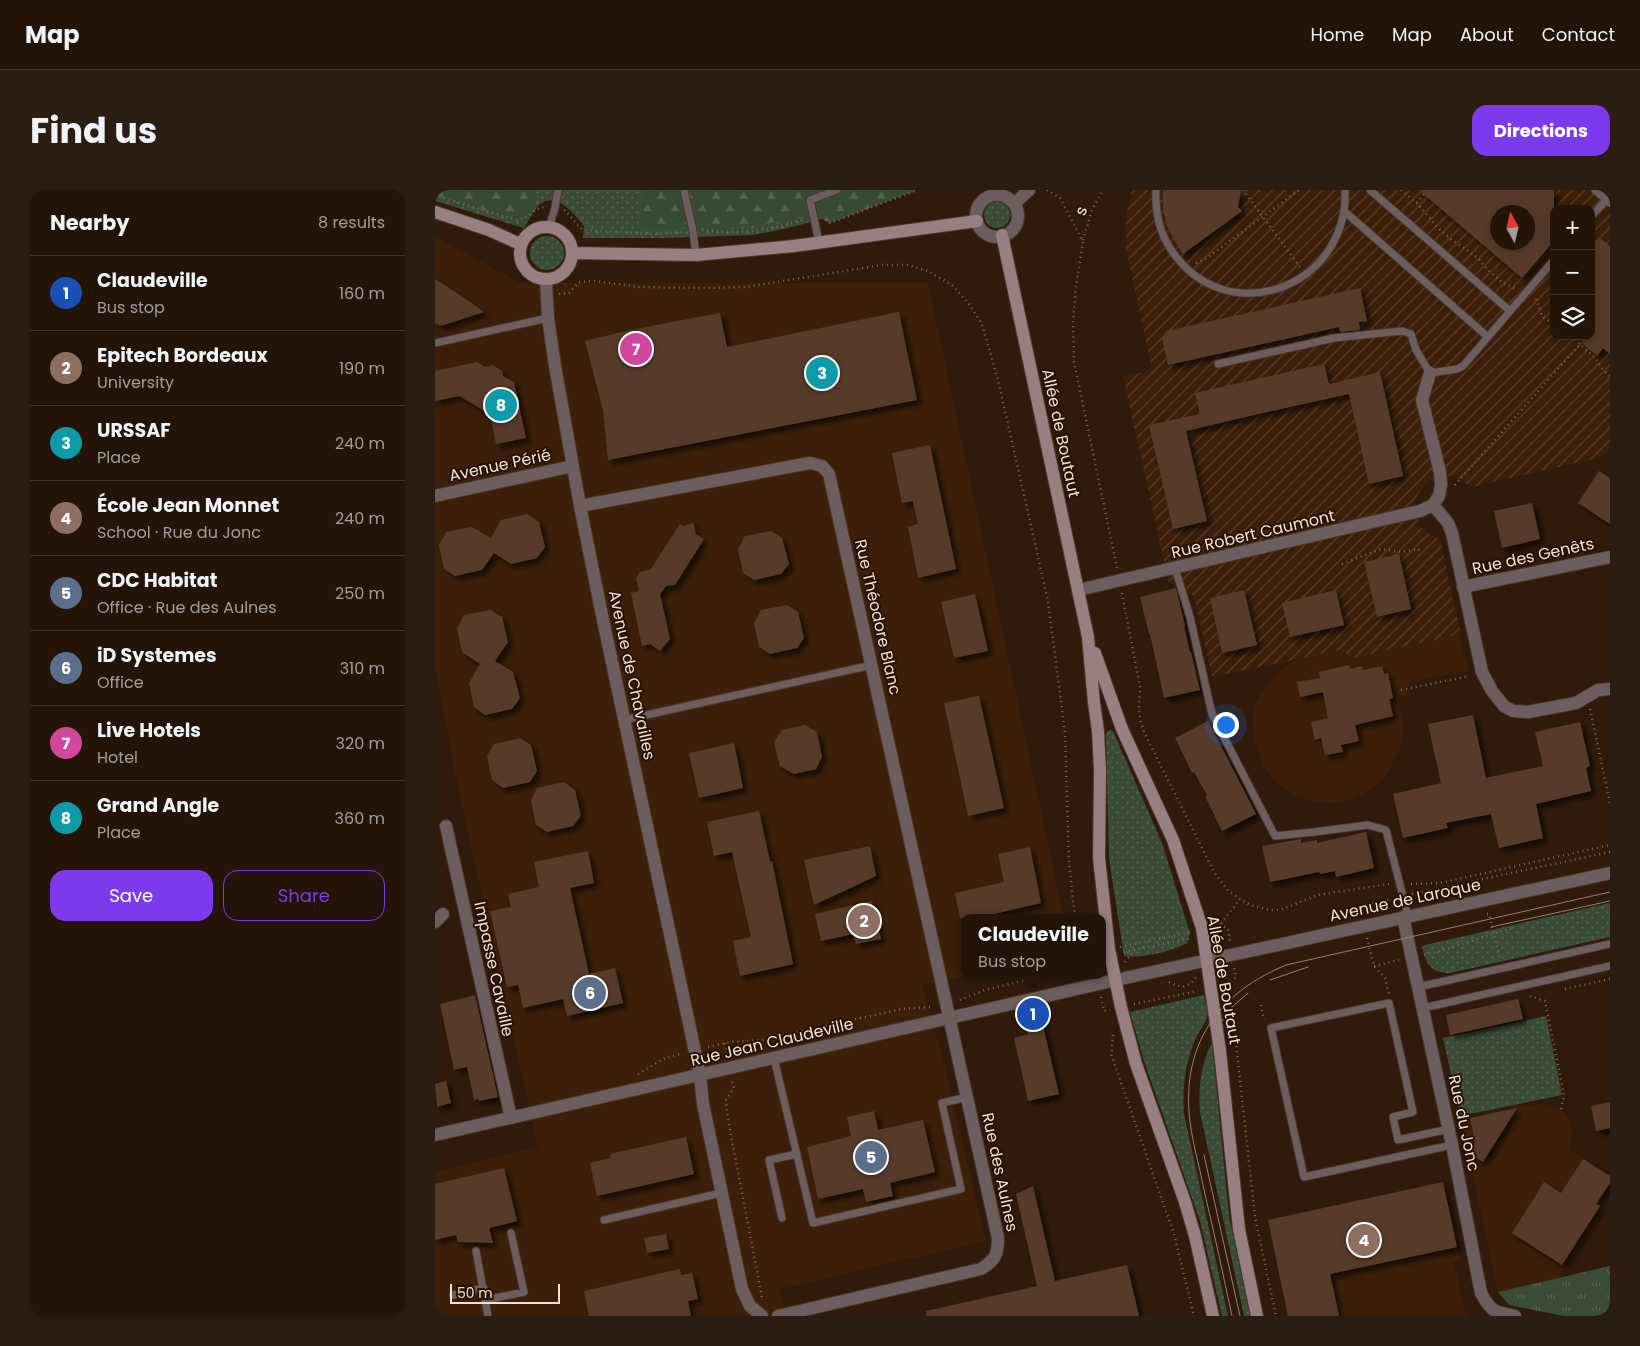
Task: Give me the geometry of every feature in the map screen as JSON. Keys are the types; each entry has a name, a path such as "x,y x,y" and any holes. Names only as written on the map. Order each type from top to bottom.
{"main road":[{"path":"435,212 489,230 521,244"},
{"path":"572,253 696,255 794,246 977,221"},
{"path":"549,227 561,231 569,240 572,253 571,263 565,272 556,278 546,280 533,277 523,268 519,256 521,244 527,234 537,228 549,227"},
{"name":"Allée de Boutaut","path":"1002,235 1089,637 1122,729 1173,840 1203,936 1220,1051 1239,1229 1257,1316"},
{"name":"Allée de Boutaut","path":"1089,637 1098,741 1099,858 1105,914"},
{"name":"Allée de Boutaut","path":"1106,924 1121,1007 1136,1064 1185,1202 1195,1236 1213,1316"}],"street":[{"path":"1013,204 1029,190"},
{"path":"1002,195 1013,204 1017,215 1015,226 1012,230 1002,235 993,236 981,229 976,215 979,205 987,197 1002,195"},
{"name":"Avenue de Chavailles","path":"546,280 548,318 580,506 700,1075"},
{"path":"1430,373 1422,400 1440,472 1441,485 1436,501"},
{"name":"Rue Théodore Blanc","path":"580,506 810,464 822,466 829,474 950,1018"},
{"name":"Avenue Périé","path":"435,496 573,466"},
{"name":"Rue Robert Caumont","path":"1078,590 1420,511 1436,501"},
{"name":"Rue des Genêts","path":"1436,501 1452,533 1483,673 1493,692 1504,706 1513,711 1528,712 1575,703 1598,690 1610,689"},
{"name":"Rue des Genêts","path":"1463,587 1610,557"},
{"name":"Impasse Cavaille","path":"446,826 511,1118"},
{"name":"Avenue de Laroque","path":"1116,980 1610,873"},
{"name":"Rue du Jonc","path":"1406,917 1412,958 1449,1129 1481,1293 1488,1306 1495,1312 1515,1316"},
{"name":"Rue Jean Claudeville","path":"435,1135 1116,980"},
{"name":"Rue des Aulnes","path":"778,1316 981,1269 993,1262 998,1250 998,1238 950,1018"},
{"path":"700,1075 703,1104 742,1288 750,1306 762,1316"}],"lane":[{"path":"549,227 558,190"},
{"path":"684,190 696,255"},
{"path":"819,242 811,200 837,190"},
{"path":"1156,190 1155,201 1158,221 1165,241 1185,267 1208,283 1223,289 1255,293 1271,291 1286,286 1306,275 1322,260 1340,229 1344,211 1345,190"},
{"path":"1370,190 1510,311"},
{"path":"1595,190 1608,201 1595,213"},
{"path":"1344,211 1488,337"},
{"path":"1218,364 1334,338 1403,331 1411,334 1416,350 1430,373 1457,369 1463,366 1550,265"},
{"path":"435,343 548,318"},
{"path":"1175,568 1190,617 1212,714 1275,836 1368,825 1386,830 1400,884 1406,917"},
{"path":"624,720 872,665"},
{"path":"1419,987 1610,944"},
{"path":"1423,1008 1610,966"},
{"path":"1449,1129 1398,1140 1393,1117 1413,1112 1389,1003 1271,1028 1304,1177 1452,1145"},
{"path":"774,1058 813,1223 961,1190 942,1103 967,1097"},
{"path":"782,1218 769,1160 797,1154"},
{"path":"604,1220 721,1193"},
{"path":"486,1300 524,1292 511,1233"},
{"path":"476,1252 489,1316"},
{"path":"453,1295 484,1288"}],"path":[{"path":"435,194 517,220 529,216 546,206 566,211 578,227 584,230 655,234 703,230 719,233 763,229 790,224 813,214 830,223 917,190"},
{"path":"1047,190 1060,198 1083,241"},
{"name":"s","path":"1103,190 1093,210 1083,241 1074,313 1074,362 1120,580 1140,687 1139,711 1141,723 1214,872 1228,891 1240,899"},
{"path":"1243,190 1306,275"},
{"path":"1185,267 1204,260 1299,190"},
{"path":"1401,190 1417,203 1437,227 1478,258 1502,282 1535,297 1542,316 1550,323"},
{"path":"1417,203 1425,194"},
{"path":"557,294 569,293 579,282 595,281 639,287 745,287 882,264 908,265 927,271 952,286 969,304 982,324 998,380 1048,601 1065,733 1069,862 1075,914"},
{"path":"1575,340 1595,358 1603,371 1610,376"},
{"path":"1436,501 1451,492 1459,479 1579,344"},
{"path":"1342,564 1381,549 1401,552 1418,549 1422,553"},
{"path":"1401,690 1483,673"},
{"path":"1588,696 1610,803"},
{"path":"1135,950 1213,934 1240,899 1250,905 1270,910 1279,910 1317,895 1356,888 1440,883 1610,845"},
{"path":"1389,1003 1385,978 1374,966 1438,952 1514,928"},
{"path":"1207,960 1225,975 1232,1007 1255,1217 1276,1316"},
{"path":"637,1075 663,1059 695,1050 725,1043 762,1040 902,1009 947,1004 985,990 1030,979"},
{"path":"1530,996 1545,1001 1565,1095 1561,1109"},
{"path":"1261,1005 1264,1022 1271,1028"},
{"path":"725,1043 734,1088 726,1100 727,1114 762,1298"}],"shaded area":[{"path":"1132,190 1610,190 1610,450 1598,458 1472,487 1452,475 1427,481 1414,501 1420,527 1440,540 1461,634 1348,659 1345,649 1212,677 1194,596 1169,583 1123,377 1152,370 1126,248 1126,216"},
{"path":"435,237 521,283 928,283 1063,914 961,914 961,976 922,985 943,1058 986,1241 780,1289 785,1316 435,1316 435,1172 538,1147 461,802 435,669"},
{"path":"1459,634 1464,660 1467,659 1469,670 1408,683 1409,694 1398,698 1403,724 1402,743 1399,753 1384,778 1371,789 1353,799 1341,802 1313,801 1296,796 1282,787 1264,768 1255,744 1253,717 1255,706 1260,695 1279,671 1290,663 1306,657 1345,649 1348,658"},
{"path":"1543,1103 1563,1110 1571,1124 1573,1133 1569,1149 1610,1176 1610,1183 1602,1195 1605,1209 1559,1278 1498,1292 1461,1120"},
{"path":"1443,1182 1460,1261 1454,1262 1466,1316 1288,1316 1268,1220"}],"green space":[{"path":"435,190 900,190 876,201 822,219 753,235 583,238 584,226 564,205 552,200 545,201 539,205 524,228 435,201"},
{"path":"435,190 534,190 536,206 529,216 517,220 450,200 435,194"},
{"path":"642,190 917,190 830,223 813,214 786,221 719,229 681,228 661,230 640,229"},
{"path":"997,202 1006,206 1010,215 1006,224 997,228 988,224 984,215 988,206"},
{"path":"547,236 559,241 564,253 559,265 547,270 535,265 530,253 535,241"},
{"path":"1109,730 1113,731 1162,843 1190,933 1187,943 1156,954 1124,956 1109,858 1106,734"},
{"path":"1610,903 1610,937 1450,973 1438,971 1430,966 1425,958 1422,947 1425,945"},
{"path":"1204,995 1207,1016 1192,1047 1187,1066 1183,1095 1184,1114 1228,1316 1222,1316 1200,1221 1144,1061 1130,1012"},
{"path":"1546,1016 1562,1095 1460,1116 1443,1038"},
{"path":"1212,1042 1229,1216 1250,1316 1244,1316 1200,1112 1201,1076"},
{"path":"1610,1266 1610,1316 1564,1316 1509,1305 1498,1292"}],"building":[{"path":"1163,190 1241,190 1238,207 1242,211 1183,254 1167,226 1163,208"},
{"path":"1419,190 1554,190 1554,205 1550,205 1550,246 1522,278"},
{"path":"1599,237 1610,246 1610,354 1603,348 1597,356 1583,344 1587,340 1595,340 1595,242"},
{"path":"435,279 484,312 441,326 435,323"},
{"path":"1360,288 1367,321 1359,322 1360,330 1340,332 1339,327 1168,365 1162,338 1166,331"},
{"path":"899,312 917,400 608,460 603,410 585,341 630,330 720,313 727,347"},
{"path":"477,362 485,367 493,365 502,371 503,376 514,382 526,438 496,444 490,414 459,396 435,401 435,371"},
{"path":"1324,364 1329,384 1380,372 1403,476 1369,484 1349,394 1258,414 1186,431 1207,521 1173,529 1149,425 1200,414 1195,393"},
{"path":"930,445 956,569 918,578 908,527 918,524 913,501 902,503 892,453"},
{"path":"1599,471 1610,478 1610,524 1578,503"},
{"path":"1532,503 1540,539 1502,548 1494,511"},
{"path":"527,514 539,522 545,547 537,558 511,564 494,553 482,570 455,576 444,569 439,545 446,532 472,527 491,538 501,520"},
{"path":"693,523 696,534 704,539 675,585 666,586 660,594 670,639 660,651 650,644 642,646 631,593 639,591 636,578 640,572 651,569 680,524 683,526"},
{"path":"771,531 782,538 789,564 781,574 754,580 743,573 738,549 745,536"},
{"path":"1399,554 1411,609 1377,617 1364,562"},
{"path":"1176,588 1200,690 1164,698 1140,597"},
{"path":"1244,590 1257,645 1222,653 1210,598"},
{"path":"1336,590 1344,625 1290,637 1282,603"},
{"path":"975,594 988,651 954,658 941,602"},
{"path":"787,605 798,612 804,638 797,648 770,654 759,647 754,623 761,610"},
{"path":"490,610 502,617 508,642 495,661 513,672 520,698 512,709 485,715 474,707 469,683 480,664 462,652 457,628 464,615"},
{"path":"1349,665 1350,669 1362,666 1363,670 1382,666 1384,674 1388,673 1393,698 1389,699 1393,716 1355,725 1359,741 1341,745 1343,752 1325,755 1321,738 1315,740 1311,722 1328,718 1323,692 1300,697 1297,682 1320,678 1319,672"},
{"path":"979,696 1004,808 968,816 944,703"},
{"path":"1473,715 1486,778 1543,766 1535,732 1580,722 1590,766 1586,768 1591,791 1536,804 1543,838 1499,848 1491,814 1446,823 1448,828 1403,838 1393,794 1441,783 1428,724"},
{"path":"1208,721 1256,814 1222,831 1205,796 1207,795 1194,772 1192,773 1175,738"},
{"path":"805,725 817,732 822,757 816,769 794,774 780,766 774,742 782,730"},
{"path":"520,738 531,745 537,771 530,782 503,788 492,780 487,756 494,744"},
{"path":"734,743 743,788 699,798 689,753"},
{"path":"564,782 575,790 581,816 573,826 547,832 536,825 531,800 537,788"},
{"path":"759,811 770,861 772,861 793,964 740,976 733,941 751,937 732,852 714,856 707,822"},
{"path":"1366,832 1374,868 1336,877 1335,871 1320,874 1319,872 1270,882 1262,846 1301,839 1301,843 1317,840 1317,843"},
{"path":"870,846 876,876 814,905 804,860"},
{"path":"1030,847 1041,903 994,914 961,914 960,918 955,893 1004,882 998,854"},
{"path":"588,851 594,883 570,888 589,974 615,968 623,1003 567,1016 563,999 523,1008 518,985 507,987 490,911 511,907 508,894 539,887 534,862"},
{"path":"872,901 881,939 856,944 853,934 821,941 815,914"},
{"path":"475,995 498,1097 479,1101 479,1099 474,1100 467,1067 454,1070 440,1004"},
{"path":"1518,999 1523,1019 1450,1035 1446,1015"},
{"path":"1041,1017 1059,1094 1028,1101 1014,1038 1028,1034 1025,1021"},
{"path":"446,1081 451,1103 437,1107 435,1084"},
{"path":"1610,1102 1610,1128 1596,1131 1591,1106"},
{"path":"1517,1108 1483,1162 1468,1153 1475,1142 1470,1118"},
{"path":"874,1111 878,1130 923,1120 935,1172 890,1183 893,1196 866,1202 863,1189 818,1199 807,1147 851,1136 847,1117"},
{"path":"686,1137 694,1174 597,1196 590,1163 611,1158 610,1154"},
{"path":"1583,1159 1610,1176 1610,1183 1596,1204 1600,1206 1562,1265 1512,1233 1544,1182 1561,1193"},
{"path":"504,1168 517,1221 489,1228 493,1243 458,1242 456,1235 435,1240 435,1184"},
{"path":"1443,1182 1457,1247 1330,1274 1339,1316 1288,1316 1268,1220"},
{"path":"1033,1186 1055,1281 1127,1265 1139,1316 926,1316 926,1311 1037,1286 1016,1194"},
{"path":"666,1234 669,1249 647,1253 644,1238"},
{"path":"680,1269 681,1275 692,1273 698,1299 688,1301 691,1316 589,1316 584,1291"}],"tram line":[{"path":"1232,1316 1193,1141 1189,1112 1189,1086 1193,1062 1200,1041 1211,1022 1225,1004 1263,976 1286,965 1610,892"},
{"path":"1491,927 1610,901"},
{"path":"1270,980 1308,967"},
{"path":"1214,1032 1232,1007 1248,993"},
{"path":"1204,1155 1240,1316"}],"place":[{"name":"Live Hotels","path":"636,349"},
{"name":"URSSAF","path":"822,373"},
{"name":"Grand Angle","path":"501,405"},
{"name":"Epitech Bordeaux","path":"864,921"},
{"name":"iD Systemes","path":"590,993"},
{"name":"Claudeville","path":"1033,1014"},
{"name":"CDC Habitat","path":"871,1157"},
{"name":"École Jean Monnet","path":"1364,1240"}]}
